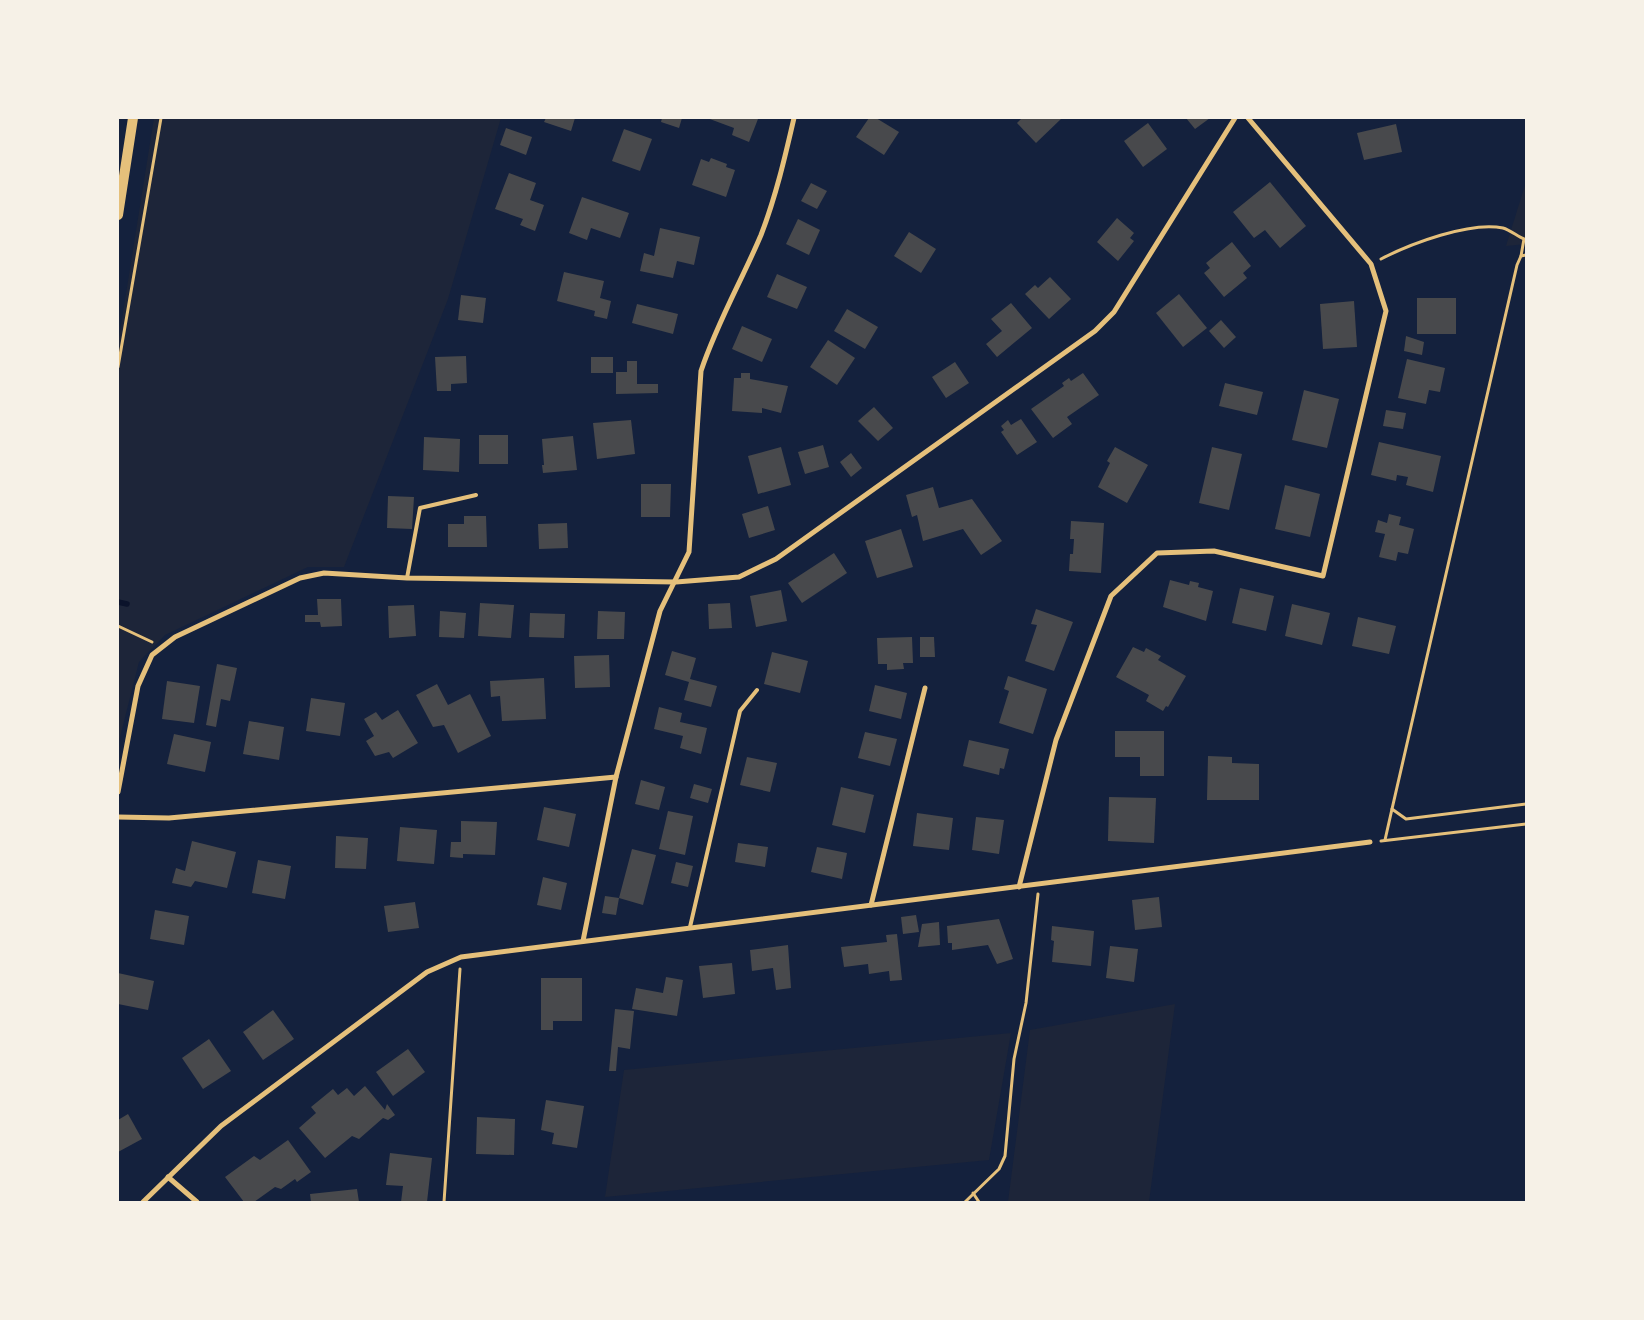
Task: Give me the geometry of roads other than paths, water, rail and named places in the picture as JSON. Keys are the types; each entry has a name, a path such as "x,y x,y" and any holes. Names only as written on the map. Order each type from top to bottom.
{"main road":[{"path":"118,215 134,118"}],"street":[{"path":"583,941 616,777 660,611 676,582 689,552 701,370 708,349 760,235 774,198 794,118"},
{"path":"118,792 138,686 152,655 175,637 300,578 324,573 407,578 676,582 739,577 776,559 1095,330 1114,312 1235,118"},
{"path":"1019,887 1056,740 1111,596 1157,553 1214,551 1323,576 1386,311 1371,264 1248,118"},
{"path":"871,905 925,688"},
{"path":"118,817 169,818 616,777"},
{"path":"143,1202 221,1126 427,972 461,958 690,927 1370,842"},
{"path":"168,1177 197,1202"}],"lane":[{"path":"407,578 420,508 476,495"},
{"path":"690,927 740,711 757,690"}],"waterway":[{"path":"118,602 127,604"}]}
